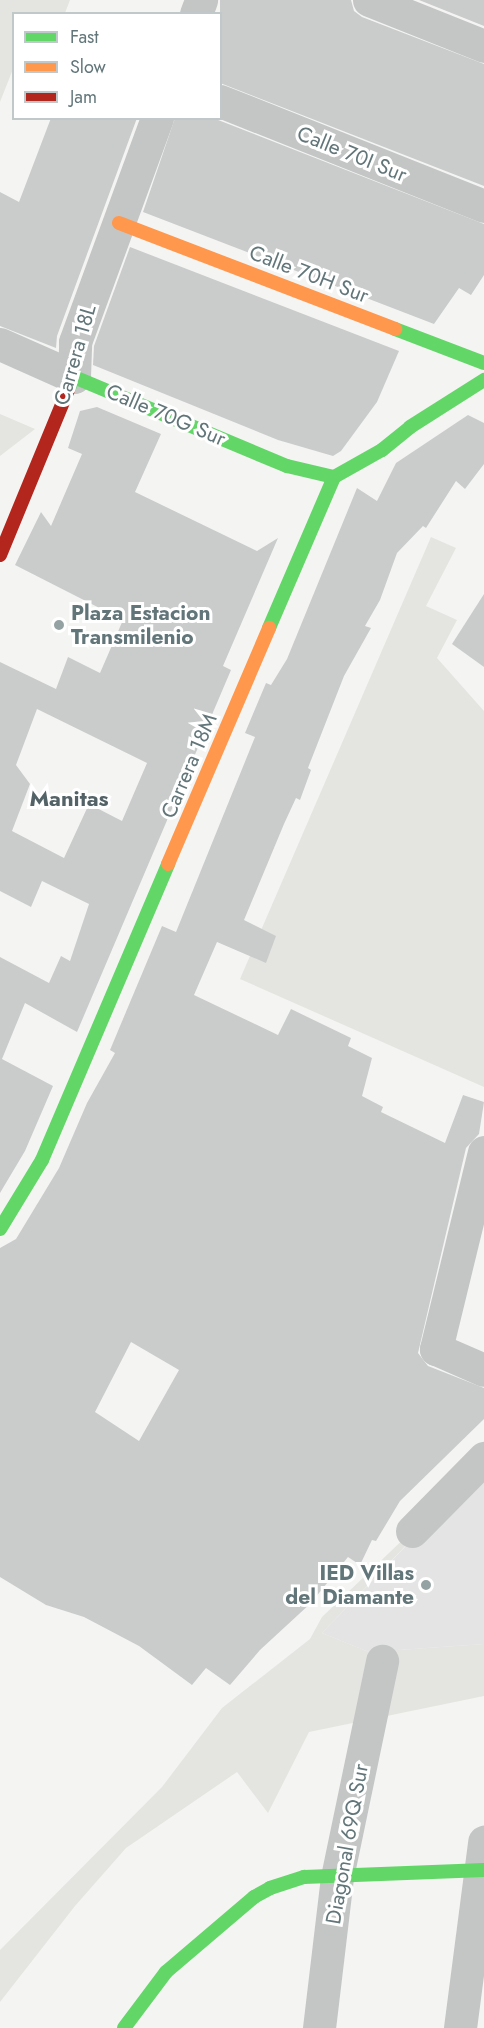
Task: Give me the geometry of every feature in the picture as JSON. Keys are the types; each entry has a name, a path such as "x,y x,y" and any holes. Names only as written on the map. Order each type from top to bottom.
{"street":[{"path":"369,0 484,46"},
{"name":"Calle 70I Sur","path":"222,102 484,206"},
{"name":"Carrera 18L","path":"0,555 74,377 75,342 156,120"},
{"name":"Calle 70H Sur","path":"119,223 484,363"},
{"name":"Calle 70G Sur","path":"0,344 287,466 334,477"},
{"path":"334,477 382,450 410,427 484,380"},
{"name":"Carrera 18M","path":"0,1229 42,1160 334,477"},
{"path":"484,1152 436,1349 484,1370"},
{"path":"412,1531 484,1458"},
{"name":"Diagonal 69Q Sur","path":"319,2028 338,1877 382,1661"},
{"path":"124,2028 166,1972 254,1897 304,1877 338,1877 482,1861 460,2028"}],"shaded area":[{"path":"0,0 70,0 65,12 12,12 12,72 0,102"},
{"path":"0,414 35,429 0,456"},
{"path":"431,537 456,548 426,606 457,620 437,658 484,711 484,1087 240,979"},
{"name":"IED Villas del Diamante","path":"484,1465 484,1644 369,1652 322,1633"},
{"path":"412,1531 414,1537 322,1633 369,1652 484,1644 484,1696 309,1732 268,1813 237,1772 126,1848 75,1906 0,2002 0,1950 162,1787 222,1708 310,1639 322,1617"}],"building":[{"path":"220,0 351,0 354,11 362,17 484,64 484,186 222,84 222,12 220,12"},
{"path":"419,0 484,0 484,26"},
{"path":"50,120 136,120 57,336 56,348 0,326 0,192 19,202"},
{"path":"174,120 218,120 484,224 484,275 471,295 459,288 434,324 143,212"},
{"path":"130,247 399,351 377,402 341,451 333,456 278,440 93,365 94,346"},
{"path":"97,407 161,434 135,492 257,551 278,538 223,666 231,670 77,1032 25,1003 2,1059 53,1086 25,1151 0,1193 0,957 49,983 61,956 70,961 89,904 42,881 31,907 0,891 0,662 56,689 68,657 100,673 123,620 15,565 41,512 51,526 82,454 68,448 80,411","holes":["37,709 147,763 122,821 89,804 64,858 12,831 30,784 16,765"]},
{"path":"468,415 484,423 484,464 465,489 456,481 426,528 423,526 397,553 380,600 365,626 371,628 344,676 308,768 311,770 300,800 296,798 244,920 276,936 266,963 217,942 194,995 278,1035 291,1009 351,1038 348,1046 372,1058 362,1096 383,1107 381,1112 445,1143 463,1095 484,1102 479,1134 466,1148 418,1353 428,1366 484,1388 484,1419 400,1501 376,1541 372,1540 360,1565 348,1557 311,1603 260,1650 230,1685 206,1668 192,1685 139,1646 84,1617 46,1605 0,1577 0,1248 16,1239 59,1168 87,1103 115,1053 110,1050 162,926 176,932 255,737 245,733 266,683 271,685 287,659 357,488 377,501 396,463","holes":["131,1342 179,1370 139,1441 95,1412"]},
{"path":"484,594 484,667 452,644"}],"traffic: fast":[{"path":"395,329 484,363"},
{"path":"69,388 74,377 287,466 334,477"},
{"path":"269,628 334,477 382,450 410,427 484,380"},
{"path":"0,1229 42,1160 168,864"},
{"path":"124,2028 166,1972 254,1897 270,1888 304,1877 484,1870"}],"traffic: slow":[{"path":"119,223 395,329"},
{"path":"168,864 269,628"}],"traffic: jam":[{"path":"0,555 69,388"}],"place":[{"name":"Plaza Estacion Transmilenio","path":"59,625"},
{"name":"IED Villas del Diamante","path":"426,1585"}],"district":[{"name":"Manitas","path":"69,799"}]}
